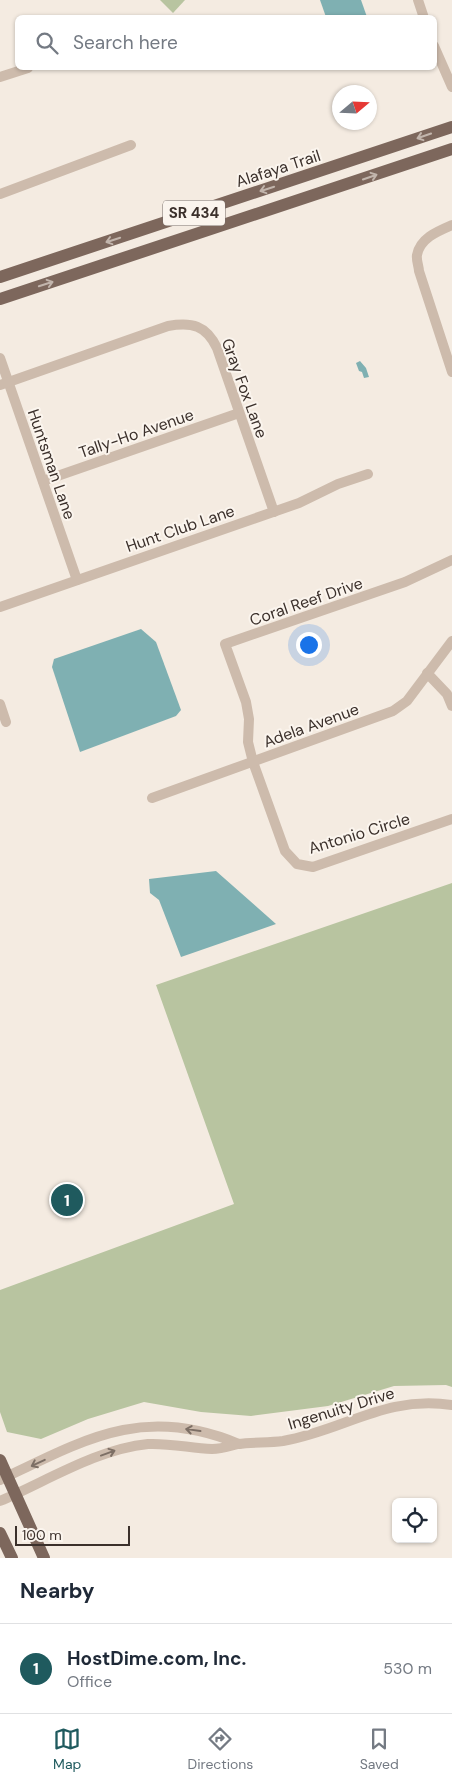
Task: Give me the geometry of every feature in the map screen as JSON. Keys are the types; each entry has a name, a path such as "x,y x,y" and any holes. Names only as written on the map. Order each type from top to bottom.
{"main road":[{"name":"Alafaya Trail","path":"1,278 452,127"},
{"name":"SR 434","path":"0,299 452,149"},
{"path":"323,192 329,178 351,161"},
{"path":"296,202 312,188 314,173"},
{"path":"0,1460 4,1478 15,1494 44,1558"},
{"path":"0,1533 12,1558"}],"street":[{"path":"418,0 423,15"},
{"path":"437,53 452,87"},
{"path":"0,77 22,70"},
{"path":"0,194 131,145"},
{"path":"452,225 437,231 424,240 416,256 419,271 452,372"},
{"name":"Gray Fox Lane","path":"4,384 168,326 187,324 205,331 212,338 217,348 274,512"},
{"name":"Huntsman Lane","path":"0,358 4,384 42,481 77,580"},
{"name":"Tally-Ho Avenue","path":"42,481 239,413"},
{"name":"Hunt Club Lane","path":"0,608 299,503 338,484 368,474"},
{"name":"Coral Reef Drive","path":"246,702 225,644 405,582 452,560"},
{"name":"Adela Avenue","path":"152,798 393,711 407,701 452,641"},
{"path":"428,673 447,694 452,706"},
{"name":"Antonio Circle","path":"246,702 249,719 248,742 253,762 285,851 297,864 313,867 452,819"},
{"path":"0,704 6,722"},
{"name":"Ingenuity Drive","path":"0,1501 89,1460 122,1449 148,1444 169,1444 214,1449 240,1444 262,1444 296,1438 369,1413 397,1406 423,1403 452,1405"},
{"name":"Ingenuity Drive","path":"4,1478 90,1439 124,1429 146,1426 189,1429 216,1434 240,1444"}],"green space":[{"path":"160,0 185,0 173,13"},
{"path":"452,883 452,1387 446,1385 394,1386 328,1406 251,1416 201,1412 144,1402 88,1419 41,1439 7,1432 0,1412 0,1290 234,1204 156,985"}],"water":[{"path":"320,0 361,0 366,15 325,15"},
{"path":"360,361 366,368 369,377 364,378 362,372 359,371 356,363"},
{"path":"141,629 156,642 181,710 176,716 80,752 52,667 54,659"},
{"path":"216,871 276,924 181,957 159,900 150,893 149,879"}],"place":[{"name":"HostDime.com, Inc.","path":"67,1200"}]}
